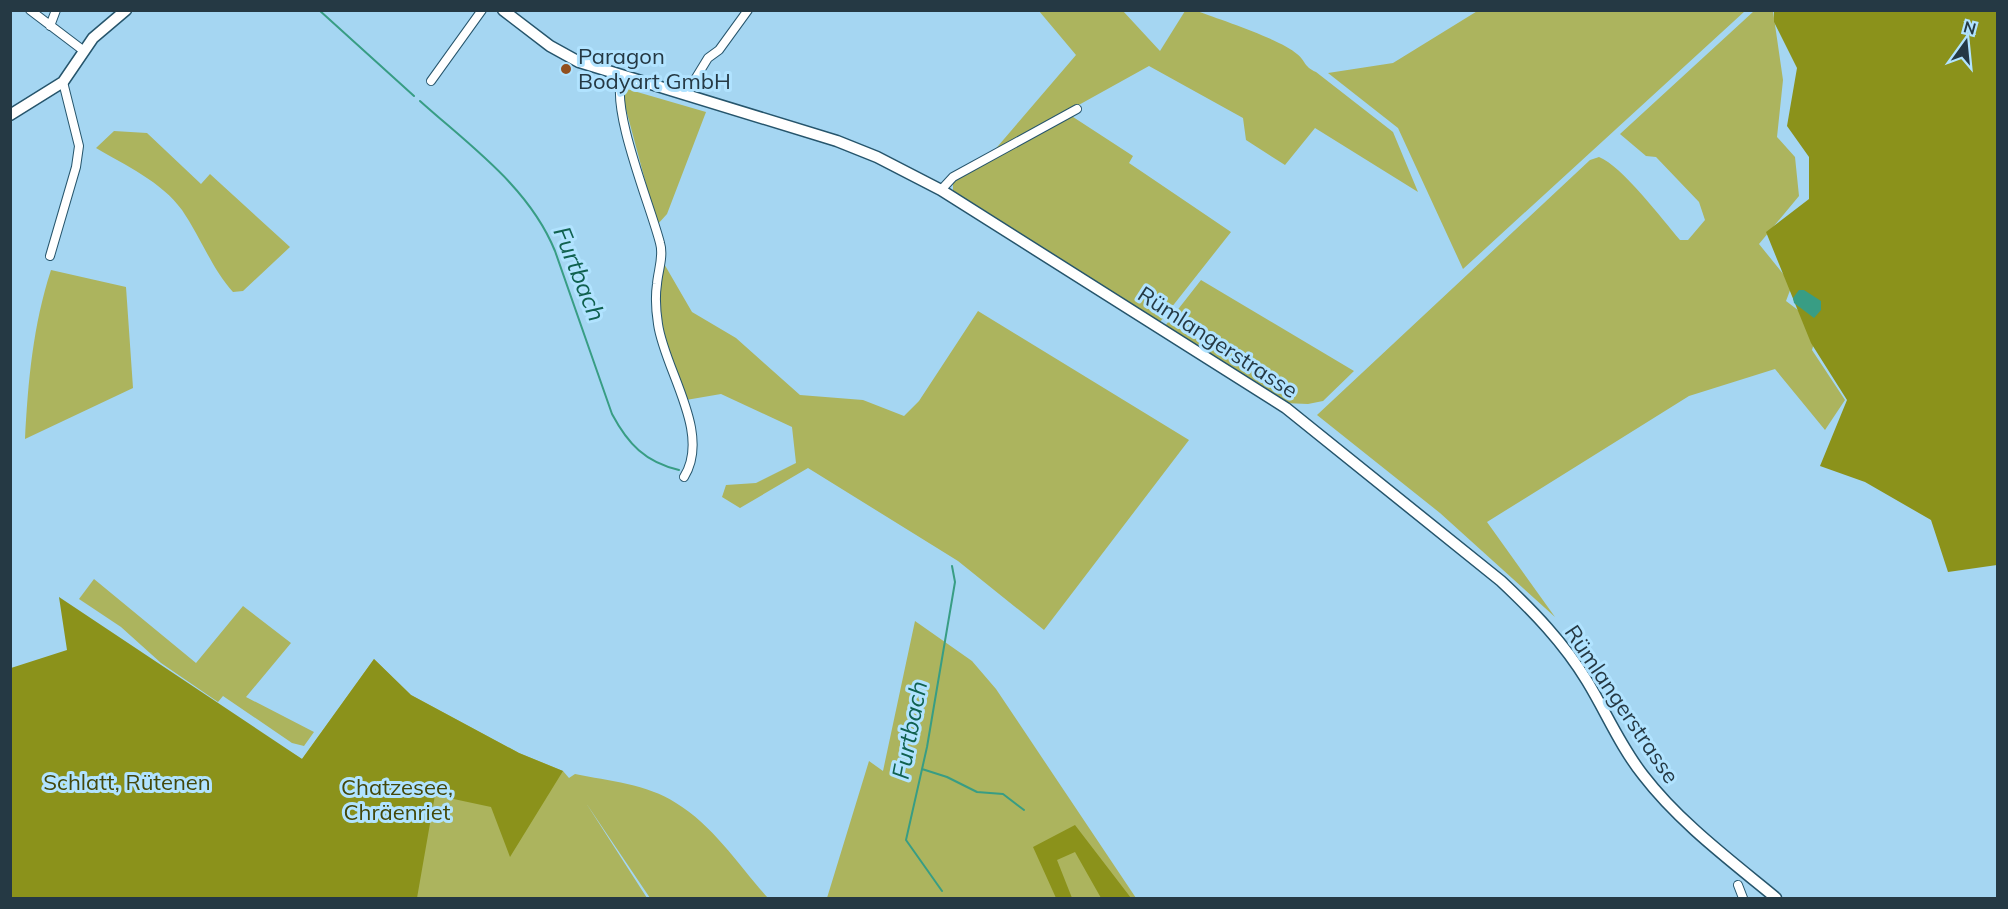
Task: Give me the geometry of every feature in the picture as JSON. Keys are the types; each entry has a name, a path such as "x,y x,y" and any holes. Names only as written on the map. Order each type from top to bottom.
{"street":[{"path":"30,10 84,51"},
{"path":"50,26 56,10"},
{"path":"10,115 63,82 84,51 104,28 126,10"},
{"path":"431,81 482,10"},
{"name":"Rümlangerstrasse","path":"503,10 568,56 622,76 855,148 941,190 1286,408 1500,581 1550,631 1573,660 1628,753 1654,789 1679,814 1776,898"},
{"path":"686,94 708,58 719,50 748,10"},
{"path":"622,76 618,91 627,133 661,247 657,285 658,327 691,428 692,449 684,477"},
{"path":"50,256 74,176 79,147 63,82"},
{"path":"941,190 953,177 1077,109"},
{"path":"1737,885 1743,898"}],"green space":[{"path":"1479,10 1745,11 1463,269 1398,128 1328,73 1393,63"},
{"path":"1039,11 1123,11 1160,51 1185,11 1197,11 1278,42 1297,54 1309,68 1393,132 1418,192 1315,128 1285,165 1246,140 1243,118 1149,66 992,153 1076,55"},
{"path":"1754,11 1773,11 1783,80 1777,137 1795,157 1799,196 1759,244 1792,285 1786,301 1819,326 1812,350 1845,400 1825,430 1775,369 1689,396 1487,522 1555,617 1440,513 1317,415 1590,160 1599,157 1608,162 1641,194 1680,240 1688,240 1705,220 1699,202 1656,157 1646,156 1620,134"},
{"path":"1774,11 1997,11 1997,565 1948,572 1931,520 1865,482 1820,466 1847,400 1811,343 1766,232 1809,199 1809,157 1787,126 1797,68 1774,22"},
{"path":"620,87 706,112 667,214 657,225"},
{"path":"1070,115 1133,156 1129,163 1231,232 1160,322 953,191 953,181"},
{"path":"114,131 147,133 201,184 210,174 290,247 243,291 233,292 174,200 142,175 96,148"},
{"path":"663,262 692,312 736,338 800,395 863,400 904,416 919,401 978,311 1189,440 1044,630 958,561 808,468 740,508 722,497 726,485 756,483 796,463 792,427 721,394 686,400 664,333 660,300"},
{"path":"51,270 126,287 133,388 25,439 32,354"},
{"path":"1201,280 1354,371 1323,401 1308,404 1284,403 1165,326"},
{"path":"94,579 196,663 243,606 291,643 246,697 314,732 304,746 292,743 223,696 218,702 161,663 121,627 79,599"},
{"name":"Schlatt, Rütenen","path":"59,597 302,759 374,659 411,695 519,753 563,771 510,857 491,807 435,795 417,898 11,898 11,668 67,650"},
{"path":"915,621 972,661 996,689 1136,898 827,898 869,761 883,771"},
{"name":"Chatzesee, Chräenriet","path":"374,659 411,695 519,753 563,771 569,778 575,774 627,784 653,791 676,803 714,835 768,898 650,898 586,803 647,898 230,898 174,678 302,759"},
{"path":"1075,825 1131,898 1101,898 1075,852 1057,860 1072,898 1056,898 1033,847"}],"shaded area":[{"path":"1799,290 1804,290 1821,301 1821,310 1814,318 1794,303 1793,298"}],"waterway":[{"name":"Furtbach","path":"319,10 414,96"},
{"name":"Furtbach","path":"420,101 478,151 514,187 530,207 555,251 612,414 631,443 647,457 679,470"},
{"name":"Furtbach","path":"942,891 906,840 927,747 955,582 952,566"},
{"path":"922,769 947,777 977,792 1003,794 1024,810"}],"place":[{"name":"Paragon Bodyart GmbH","path":"566,69"}]}
